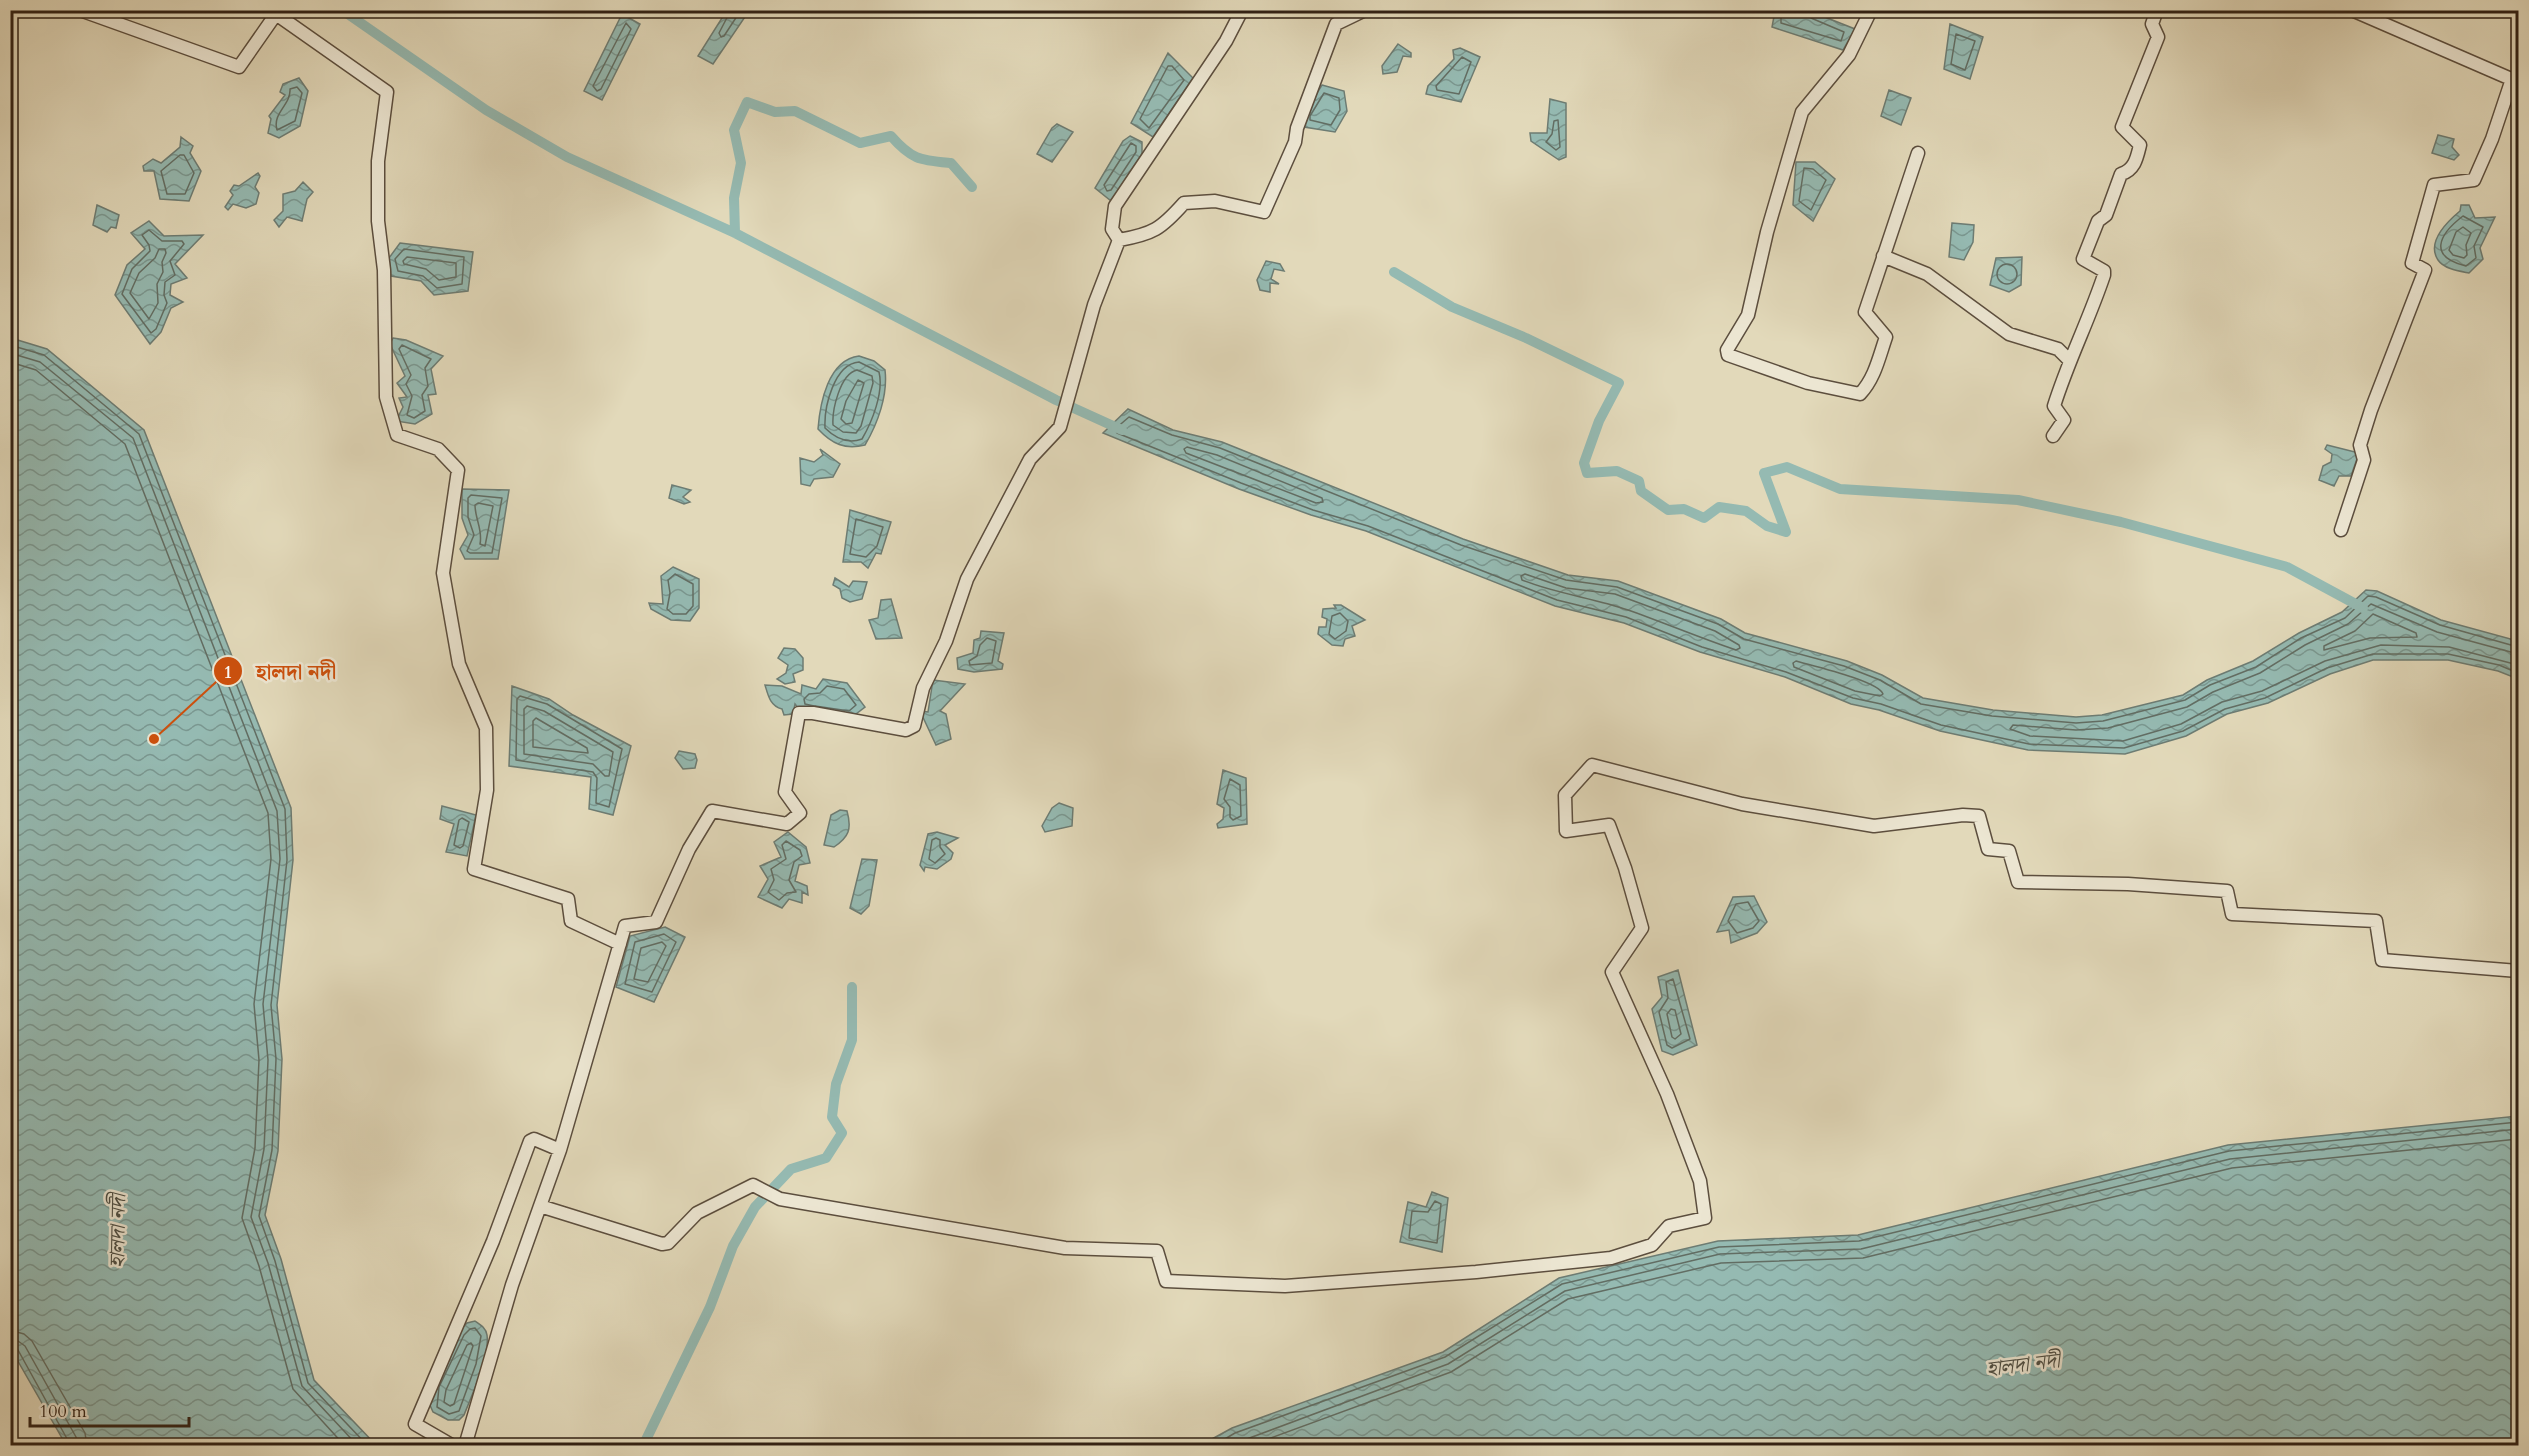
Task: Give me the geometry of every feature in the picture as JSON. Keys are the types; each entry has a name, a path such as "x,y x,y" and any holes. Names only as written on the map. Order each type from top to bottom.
{"street":[{"path":"80,10 239,67 276,14 387,92 378,161 378,221 384,270 386,396 397,435 438,449 458,470 443,573 459,664 486,728 487,790 474,869 567,899 571,921 620,944"},
{"path":"1119,240 1112,229 1115,206 1226,41 1242,10"},
{"path":"1119,240 1147,235 1171,218 1184,203 1215,201 1264,212 1295,142 1297,128 1336,24 1365,10"},
{"path":"1871,10 1849,55 1802,112 1767,232 1748,315 1727,350 1728,355 1808,383 1860,394 1873,377 1886,337 1865,312 1918,153"},
{"path":"2053,436 2064,420 2054,406 2069,360 2089,321 2104,275 2104,271 2083,259 2098,221 2106,215 2121,174 2129,172 2135,163 2140,145 2122,127 2158,37 2152,24 2157,10"},
{"path":"2341,530 2364,460 2360,445 2371,410 2425,270 2412,263 2434,185 2474,180 2515,81 2352,10"},
{"path":"465,1446 512,1285 560,1150 625,926 656,922 689,849 712,811 788,824 800,813 785,792 799,713 813,713 906,730 914,726 923,688 946,641 967,579 1030,459 1060,427 1094,305 1119,240"},
{"path":"1883,256 1927,274 2009,334 2058,349 2069,360"},
{"path":"540,1206 662,1244 668,1243 697,1213 753,1185 780,1198 1065,1248 1157,1251 1166,1281 1285,1286 1476,1272 1611,1257 1652,1245 1669,1226 1705,1218 1700,1181 1667,1094 1612,972 1642,928 1625,868 1609,825 1566,831 1565,795 1592,765 1742,804 1874,826 1963,815 1978,816 1988,849 2009,851 2018,882 2128,884 2227,891 2232,914 2376,921 2382,960 2518,971"},
{"path":"453,1446 415,1424 493,1241 530,1141 534,1139 560,1150"}],"water":[{"path":"727,10 749,11 713,64 698,56"},
{"path":"1807,10 1855,29 1843,50 1772,27 1775,11"},
{"path":"622,14 640,24 602,100 584,91"},
{"path":"1950,24 1983,37 1970,79 1944,69"},
{"path":"1398,44 1411,53 1411,57 1403,56 1397,72 1383,74 1382,66"},
{"path":"1460,48 1480,57 1461,102 1426,94 1428,86 1454,59 1453,50"},
{"path":"1168,53 1193,78 1153,137 1131,123"},
{"path":"299,78 308,91 300,126 279,138 268,133 271,119 269,116 285,95 280,92 283,84"},
{"path":"1322,85 1344,91 1347,111 1335,132 1304,127 1303,115"},
{"path":"1889,90 1911,98 1901,125 1881,116"},
{"path":"1550,99 1566,103 1566,157 1559,160 1531,141 1530,133 1547,133"},
{"path":"1057,124 1073,132 1052,162 1037,154 1052,128"},
{"path":"2438,135 2454,139 2452,147 2459,155 2454,160 2432,153"},
{"path":"1130,136 1142,142 1142,154 1111,201 1095,188 1123,141"},
{"path":"181,137 193,146 190,153 201,171 189,201 160,199 154,171 144,171 143,166 153,159 161,163 180,147"},
{"path":"1796,162 1815,162 1835,179 1813,221 1793,205"},
{"path":"258,173 260,176 255,187 259,193 256,204 246,208 233,204 228,210 225,207 233,195 230,191 234,185 239,186"},
{"path":"303,182 313,192 307,199 302,221 287,217 279,227 274,220 283,211 283,194 295,191"},
{"path":"97,205 119,215 116,228 111,227 107,232 93,225"},
{"path":"2461,205 2469,205 2475,218 2495,217 2480,248 2483,259 2469,273 2444,266 2435,253 2440,233 2460,211"},
{"path":"149,221 164,236 203,235 175,264 187,278 171,284 170,295 183,302 171,308 161,332 150,344 115,295 127,265 145,249 131,233"},
{"path":"1952,223 1974,225 1973,242 1964,260 1949,257"},
{"path":"400,243 473,252 468,291 434,295 421,281 391,276 389,258"},
{"path":"2022,257 2021,285 2009,292 1990,285 1996,258"},
{"path":"1266,261 1280,264 1284,271 1274,269 1271,279 1279,284 1270,283 1270,292 1260,290 1257,280"},
{"path":"11,338 47,349 144,430 291,808 293,860 277,1005 282,1059 278,1151 265,1215 281,1259 314,1380 376,1445 66,1445 11,1349"},
{"path":"393,338 406,340 443,356 431,369 436,394 428,395 432,414 415,424 396,421 403,407 399,398 407,397 397,383 405,376 390,344"},
{"path":"859,356 874,361 885,370 886,379 883,399 874,428 865,445 851,447 839,445 828,439 818,429 824,396 833,374 848,359"},
{"path":"1128,409 1173,430 1222,442 1463,539 1568,575 1618,581 1721,619 1745,633 1847,661 1882,675 1923,698 1993,710 2076,717 2102,715 2183,695 2207,680 2253,661 2299,633 2342,612 2366,590 2377,591 2441,620 2518,641 2518,679 2498,671 2448,660 2373,660 2330,674 2268,703 2227,714 2186,736 2125,754 2028,750 1940,731 1879,710 1851,704 1785,677 1700,652 1624,623 1555,606 1366,531 1311,515 1239,489 1103,433"},
{"path":"2327,445 2359,453 2351,476 2339,476 2334,486 2319,480 2323,466 2331,462 2332,454 2325,449"},
{"path":"820,449 840,464 833,477 814,479 810,486 801,484 800,458 814,462 823,455"},
{"path":"672,485 691,490 683,497 690,502 684,504 669,498"},
{"path":"462,489 509,490 498,559 465,559 460,549 468,535 462,518"},
{"path":"850,510 891,522 881,554 876,553 868,568 861,562 843,562"},
{"path":"673,567 699,579 699,608 690,621 671,620 651,609 649,603 663,604 661,576"},
{"path":"835,578 849,587 853,581 867,582 862,599 850,602 842,598 840,589 833,585"},
{"path":"891,599 902,638 876,639 869,620 878,618 881,600"},
{"path":"1334,605 1341,605 1365,620 1352,626 1355,636 1345,639 1343,646 1332,645 1318,634 1319,627 1326,627 1327,619 1322,617 1323,609 1336,608"},
{"path":"981,631 1004,633 998,661 1003,664 1002,669 974,672 958,669 957,658 973,653 974,640 980,638"},
{"path":"784,648 795,649 803,658 803,670 793,674 795,682 785,684 777,679 786,673 788,665 778,658"},
{"path":"823,679 847,683 865,707 852,717 800,710 795,704 793,714 784,715 782,709 770,700 765,685 782,686 801,694 802,685 816,689"},
{"path":"933,680 965,684 940,711 946,714 951,739 936,745 920,711 928,712"},
{"path":"512,686 549,699 573,715 631,746 613,815 589,809 591,777 509,766"},
{"path":"679,751 695,754 697,760 695,768 683,769 675,758"},
{"path":"1223,770 1246,778 1247,824 1218,828 1217,824 1223,819 1224,808 1217,804"},
{"path":"1059,803 1073,808 1072,826 1045,832 1042,826 1052,808"},
{"path":"442,806 476,815 467,856 446,852 454,824 440,819"},
{"path":"840,810 847,811 848,832 843,840 834,847 824,845 831,815"},
{"path":"788,832 806,847 810,863 799,865 795,881 807,886 808,895 802,892 802,903 789,899 782,908 758,897 768,879 760,866 781,857 774,842"},
{"path":"937,832 958,838 945,845 953,853 951,859 937,869 925,867 924,871 920,865 928,834"},
{"path":"862,859 877,860 869,906 861,914 850,908"},
{"path":"1754,896 1767,922 1757,933 1731,943 1729,930 1717,932 1733,897"},
{"path":"665,927 685,937 654,1002 616,987 630,936"},
{"path":"1678,970 1697,1045 1673,1055 1662,1051 1652,1009 1662,997 1658,977"},
{"path":"2518,1116 2518,1445 1201,1445 1232,1428 1443,1352 1559,1278 1718,1241 1858,1235 2228,1145"},
{"path":"1432,1192 1448,1198 1442,1252 1400,1242 1408,1202 1426,1207"},
{"path":"475,1321 481,1325 487,1335 486,1354 464,1415 459,1420 448,1420 433,1412 429,1403 459,1331 467,1323"}],"waterway":[{"path":"342,10 486,110 567,157 735,233 1056,400 1122,430"},
{"path":"735,233 734,198 741,163 734,130 747,102 775,112 795,111 860,143 891,136 905,150 917,157 951,163 972,187"},
{"path":"1394,272 1452,307 1526,338 1619,383 1599,421 1584,463 1587,473 1617,471 1639,481 1641,491 1668,510 1684,509 1704,518 1719,507 1746,511 1767,526 1786,532 1764,473 1787,467 1840,489 2018,500 2121,522 2287,567 2363,608"},
{"path":"643,1446 710,1307 733,1246 755,1207 791,1169 826,1158 842,1133 832,1117 836,1084 852,1040 852,987"}],"place":[{"name":"হালদা নদী","path":"154,739"}]}
